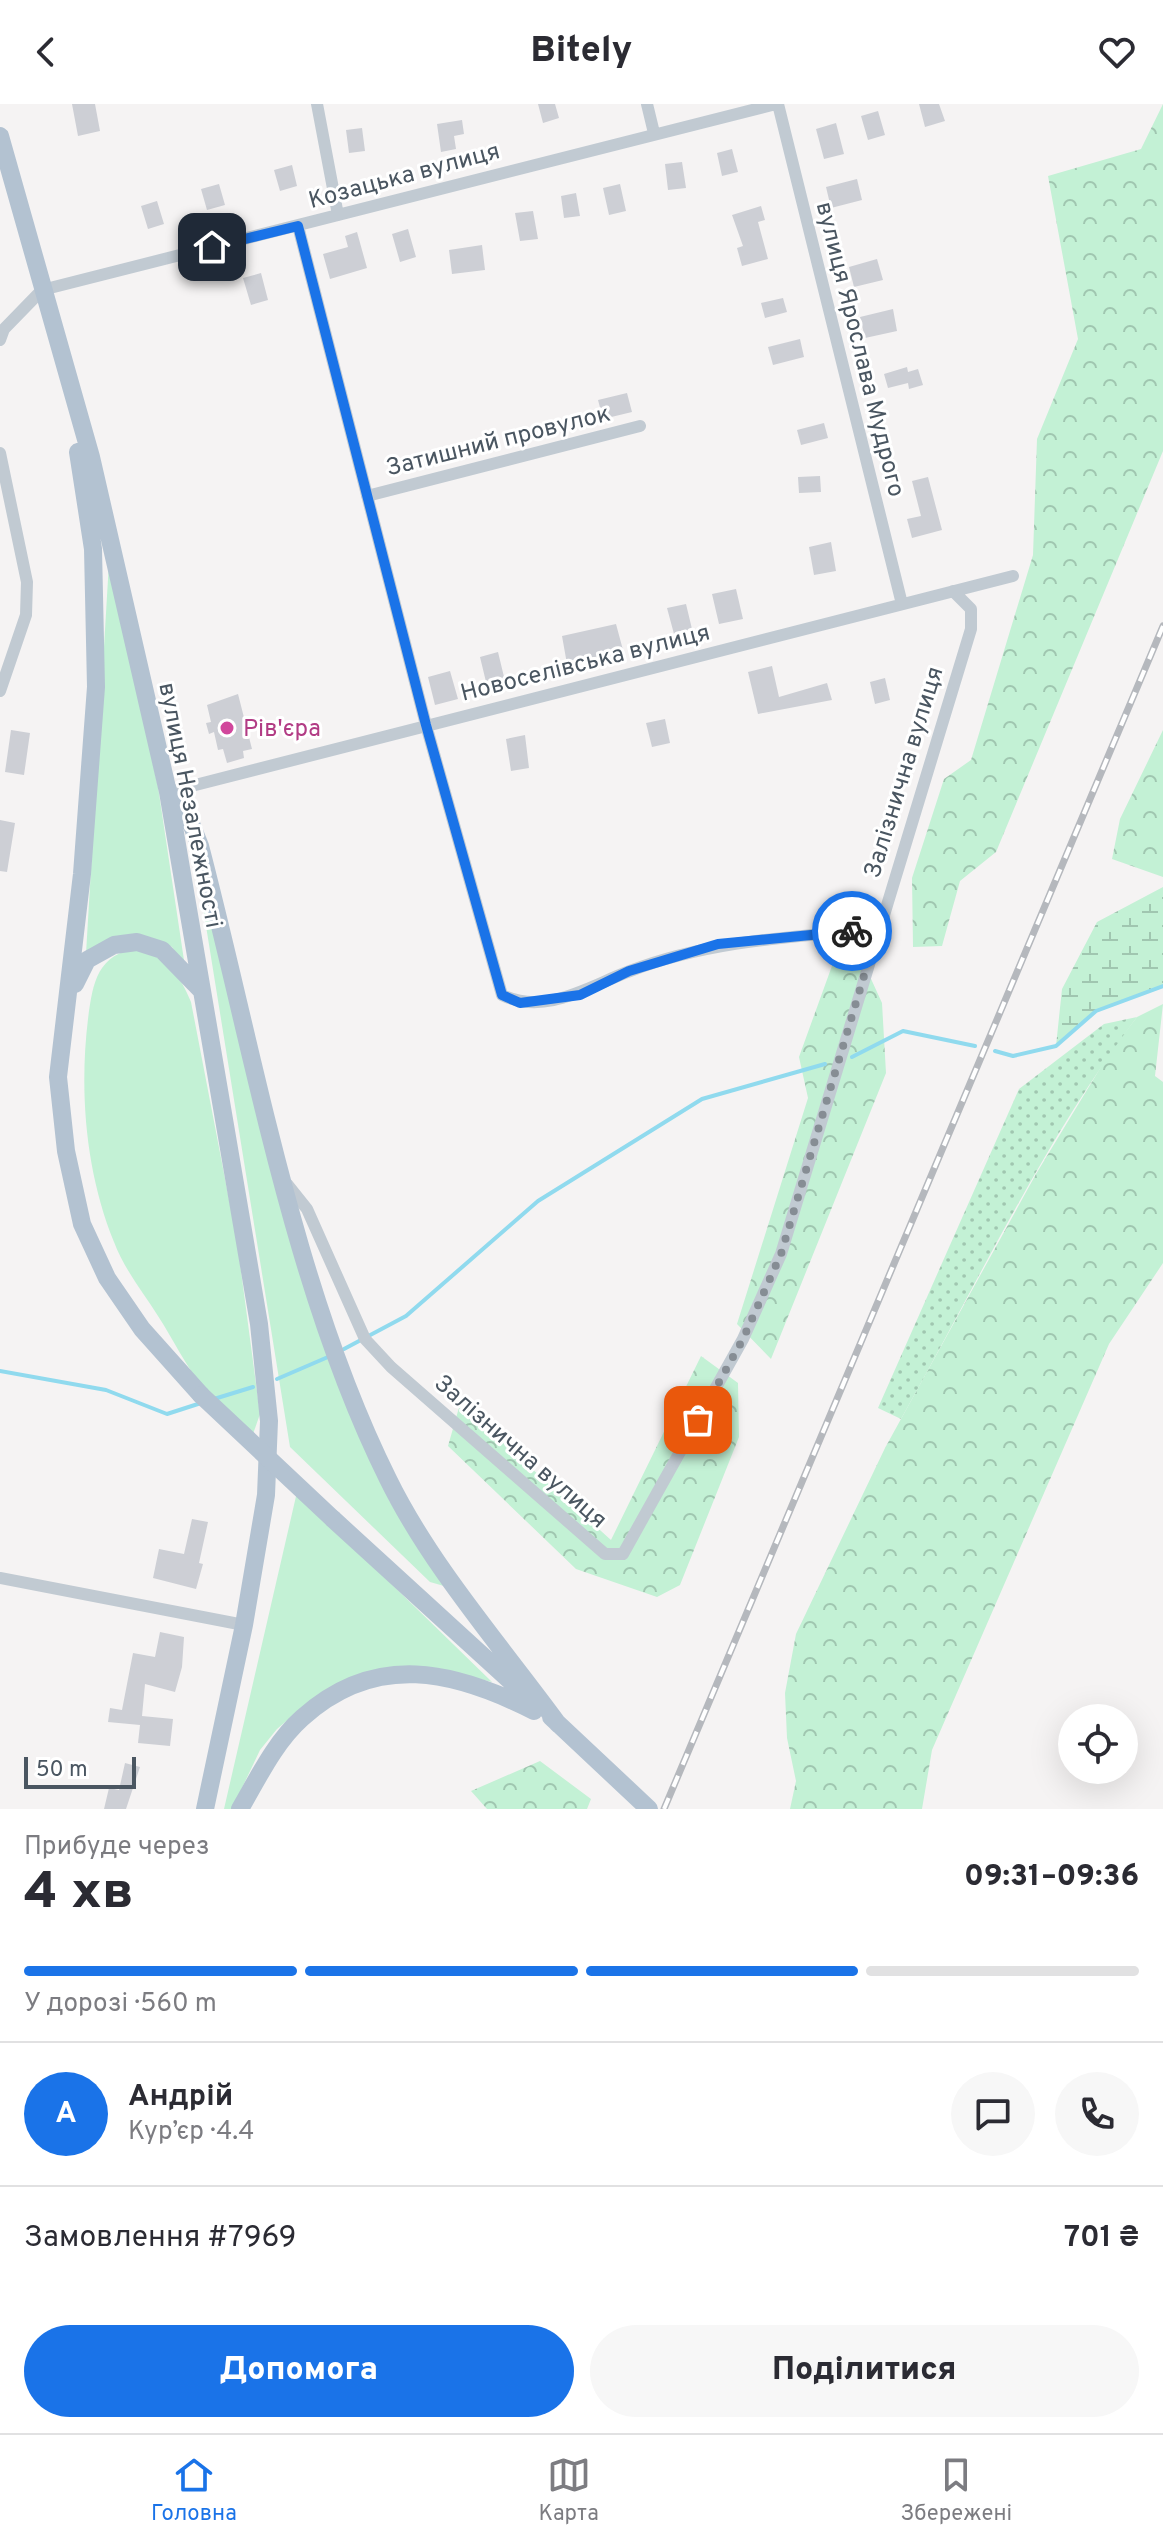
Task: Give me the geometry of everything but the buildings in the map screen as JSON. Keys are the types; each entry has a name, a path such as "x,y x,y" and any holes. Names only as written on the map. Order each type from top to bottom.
{"main road":[{"name":"вулиця Незалежності","path":"0,136 91,457 168,792 259,1324 269,1421 266,1495 244,1625 205,1809"},
{"path":"67,374 93,549 96,687 70,994 58,1077 66,1151 82,1224 107,1278 142,1329 201,1395 649,1809"},
{"path":"168,792 188,816 200,846 285,1181 328,1329 389,1482 443,1568 558,1724"},
{"path":"70,994 87,960 114,945 137,942 162,950 201,990"},
{"path":"240,1809 280,1743 301,1718 335,1695 363,1684 422,1672 440,1674 490,1689 558,1724"}],"street":[{"path":"317,104 338,215"},
{"path":"647,104 654,133"},
{"name":"Козацька вулиця","path":"42,290 777,104"},
{"name":"вулиця Ярослава Мудрого","path":"777,104 902,604"},
{"path":"298,226 426,725 502,995 520,1003 580,995 629,971 718,944 878,929"},
{"path":"1,332 42,290"},
{"name":"Затишний провулок","path":"367,496 640,426"},
{"path":"0,453 27,582 26,615 0,691"},
{"name":"Новоселівська вулиця","path":"168,792 1013,576"},
{"name":"Залізнична вулиця","path":"285,1181 307,1209 365,1339 382,1358 605,1554 623,1554 743,1339 781,1254 971,629 971,609 953,591"},
{"path":"0,1578 244,1625"}],"green space":[{"path":"1163,104 1163,451 996,852 960,881 942,946 913,947 912,878 944,779 971,760 1033,555 1037,439 1078,339 1048,176 1141,149"},
{"path":"109,562 158,787 185,967 172,947 162,942 86,954"},
{"path":"1163,730 1163,877 1112,859 1120,819"},
{"path":"191,833 363,1441 390,1502 444,1586 430,1582 290,1447"},
{"path":"1163,887 1163,986 1096,1011 1056,1046 1062,989 1097,922"},
{"path":"139,948 171,969 191,1002 237,1241 260,1414 253,1434 204,1388 185,1362 123,1262 104,1216 97,1188 85,1104 85,1047 90,1006 95,982 106,963 125,951"},
{"path":"857,948 882,1003 886,1073 771,1359 737,1324 808,1098 799,1057 837,952"},
{"path":"1163,1004 1155,1076 1163,1082 1163,1263 1109,1344 932,1750 922,1809 790,1809 796,1781 787,1738 785,1693 796,1634 885,1448 1036,1174 1110,1052 1137,1017"},
{"path":"1137,1017 1103,1064 1041,1163 901,1419 878,1408 1019,1089 1104,1024"},
{"path":"701,1356 738,1383 739,1437 680,1585 657,1597 576,1569 448,1446 460,1404 611,1540"},
{"path":"297,1492 492,1682 443,1670 309,1702 277,1729 260,1750 232,1809 224,1809"},
{"path":"540,1761 591,1799 587,1809 487,1809 471,1791"}],"waterway":[{"path":"995,1051 1013,1056 1056,1046 1096,1011 1163,986"},
{"path":"852,1057 903,1031 975,1046"},
{"path":"344,1349 406,1316 538,1201 702,1099 825,1064"},
{"path":"277,1379 328,1357"},
{"path":"0,1371 106,1390 167,1414 201,1403"},
{"path":"214,1399 253,1387"}],"railway":[{"path":"664,1809 1163,626"}],"way so far":[{"path":"698,1420 743,1339 781,1254 878,929 852,931"}],"place":[{"name":"Рів'єра","path":"227,728"}],"route":[{"path":"212,247 298,226 426,725 502,995 520,1003 580,995 629,971 718,944 852,931"}]}
